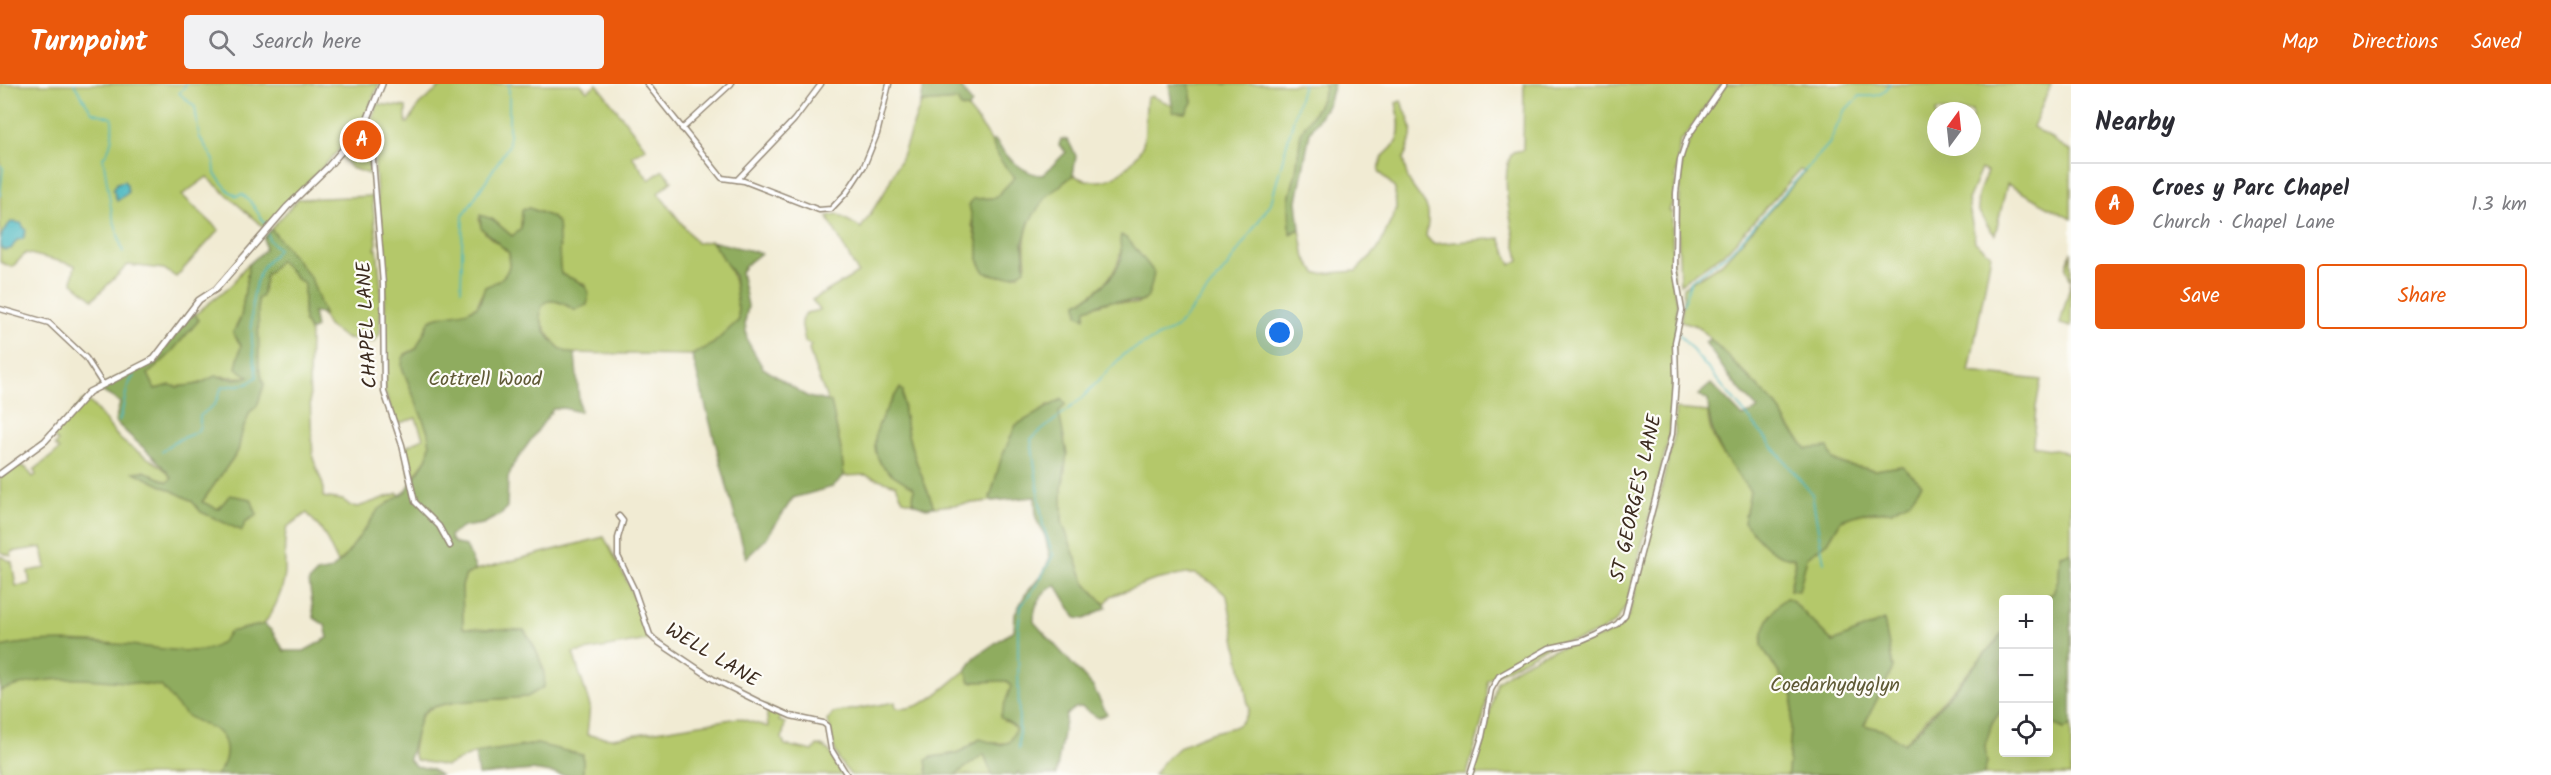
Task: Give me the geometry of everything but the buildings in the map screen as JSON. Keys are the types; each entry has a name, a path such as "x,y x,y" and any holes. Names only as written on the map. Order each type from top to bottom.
{"street":[{"path":"0,474 45,441 89,392 102,383 154,358 199,300 216,289 287,207 327,168 366,123 382,84"},
{"path":"647,84 722,178 736,180 819,210 831,209 847,192 864,166 877,134 889,84"},
{"path":"682,129 731,84"},
{"path":"736,180 794,120 821,84"},
{"name":"ST GEORGE'S LANE","path":"1470,775 1482,737 1491,690 1499,676 1549,648 1582,641 1596,635 1622,619 1628,609 1672,434 1676,381 1675,342 1682,310 1675,269 1676,193 1680,160 1687,138 1724,84"},
{"name":"CHAPEL LANE","path":"366,123 370,135 382,284 384,392 402,445 416,502 439,526 450,546"},
{"path":"0,309 49,323 86,358 102,383"},
{"name":"WELL LANE","path":"619,516 623,521 618,538 618,556 634,589 650,635 713,679 791,716 823,723 829,732 831,749 847,775"}],"green space":[{"path":"0,84 379,84 361,127 264,228 207,177 182,195 219,230 176,277 164,269 128,265 93,299 72,282 75,265 26,253 12,267 0,262"},
{"path":"444,84 581,84 587,91 597,84 646,148 632,156 649,180 663,170 672,181 658,193 697,243 711,241 725,261 735,286 739,320 713,344 692,355 567,353 560,349 547,333 540,314 541,307 545,302 553,301 575,310 585,284 561,274 558,258 560,246 543,213 529,208 522,210 521,229 512,236 492,219 479,219 487,235 509,253 509,266 505,275 497,282 485,287 477,306 467,312 430,320 416,349 405,354 402,367 428,432 430,445 427,458 411,480 404,448 423,438 416,418 396,424 385,392 385,283 382,249 386,247 381,244 371,120 378,104 406,107 406,123 408,123 419,105"},
{"path":"924,84 959,84 972,104 968,109 961,107 957,100 921,103"},
{"path":"1169,84 1189,84 1192,102 1186,113 1173,112"},
{"path":"1189,84 1324,84 1325,89 1318,106 1301,132 1296,172 1289,199 1290,233 1300,229 1305,258 1317,274 1356,271 1378,249 1396,210 1395,189 1379,171 1384,156 1393,147 1399,133 1396,103 1401,101 1410,123 1410,142 1403,159 1409,180 1428,211 1426,236 1433,244 1500,238 1511,265 1519,260 1508,204 1506,174 1513,152 1523,150 1524,84 1721,84 1685,137 1680,140 1674,198 1669,211 1672,212 1673,284 1677,302 1670,433 1627,605 1615,623 1601,631 1581,639 1554,643 1487,680 1486,704 1467,775 1154,775 1177,749 1200,737 1237,725 1242,722 1249,709 1227,596 1211,582 1196,574 1186,574 1155,580 1111,596 1105,604 1085,583 1062,522 1062,489 1065,470 1059,412 1065,405 1048,405 1036,416 1016,425 990,497 992,501 934,507 908,436 903,391 880,463 914,488 913,503 903,500 896,485 866,475 844,476 831,403 828,402 813,363 809,349 811,345 805,342 801,321 806,313 820,310 812,300 858,273 827,216 837,214 861,228 884,193 902,156 921,103 957,100 961,107 968,109 981,125 1004,164 1016,177 995,198 973,199 972,225 978,245 978,259 984,272 998,276 1018,275 1026,264 1027,229 1038,206 1051,192 1073,175 1094,181 1108,179 1121,172 1134,159 1142,147 1144,138 1147,98 1152,96 1172,105 1174,112 1192,102","holes":["1121,245 1144,301 1135,304 1112,301 1086,309 1077,303 1108,280 1118,263"]},
{"path":"1324,84 1334,84 1328,104 1310,132 1297,201 1300,229 1290,234 1289,199 1296,172 1301,132 1318,106 1325,89"},
{"path":"1726,84 2051,84 2033,127 2071,151 2071,219 2007,184 1995,235 1979,212 1979,192 1987,172 1981,169 1968,200 1975,242 1991,254 1969,372 2041,380 2033,446 2071,453 2071,553 2060,555 2059,577 2053,594 1999,595 1999,637 1904,744 1885,731 1864,725 1893,668 1884,621 1833,642 1790,599 1786,598 1768,621 1762,642 1763,648 1793,696 1788,775 1472,775 1484,738 1497,682 1529,660 1560,647 1604,636 1622,624 1629,615 1675,433 1675,409 1708,412 1712,435 1717,445 1757,500 1794,558 1790,589 1799,590 1807,557 1828,542 1841,520 1863,513 1892,511 1902,466 1875,470 1846,465 1807,449 1790,428 1777,406 1740,368 1697,326 1681,321 1684,287 1722,263 1805,172 1800,170 1727,251 1680,284 1678,231 1682,159 1695,128"},
{"path":"357,136 361,144 369,140 369,174 351,168 342,157 338,157"},
{"path":"1061,139 1068,140 1076,156 1073,175 1045,198 1029,222 1023,243 1025,269 1005,276 984,272 978,259 978,245 969,205 973,199 995,198 1015,177 1001,161 992,141 995,140 1004,152 1022,168 1043,175 1066,152 1059,145"},
{"path":"372,196 377,243 375,249 377,249 381,287 380,334 374,342 347,339 328,326 288,252 271,229 298,199"},
{"name":"Cottrell Wood","path":"529,208 552,217 558,223 561,274 583,284 588,292 587,305 575,310 559,302 546,302 541,316 548,335 555,344 564,351 575,354 580,412 563,408 553,409 513,465 508,478 507,507 502,514 483,524 463,527 450,535 451,540 456,544 466,546 476,570 466,575 462,585 463,628 524,630 542,665 544,687 527,697 455,702 429,708 421,716 409,759 415,766 431,769 440,775 216,775 223,765 226,754 222,737 215,730 185,714 161,686 60,679 0,691 0,647 17,644 51,641 87,642 198,651 216,646 225,639 229,632 264,624 272,631 284,651 304,651 328,638 325,625 314,618 309,581 317,573 331,570 345,557 378,510 406,491 427,458 430,445 428,432 402,367 404,357 416,349 430,320 474,308 479,303 485,287 497,282 505,275 509,266 509,253 481,228 480,215 492,219 512,236 521,229 522,210"},
{"path":"271,229 311,278 324,314 313,312 316,328 310,331 304,322 304,283 297,279 280,260 266,275 262,296 258,299 259,367 264,385 257,406 250,412 242,432 238,451 202,502 218,509 230,495 251,499 257,515 245,522 242,531 201,512 191,500 134,472 144,471 168,482 172,478 159,462 115,421 120,403 98,388 125,374 139,370 160,355 192,311 199,320 167,357 148,374 155,389 170,385 177,387 199,384 215,376 234,379 249,377 236,368 241,345 233,333 241,317 249,264 265,250 264,238"},
{"path":"1121,235 1128,239 1154,272 1149,293 1143,301 1107,302 1086,309 1085,318 1078,315 1077,303 1103,285 1118,266 1121,259"},
{"path":"711,241 761,253 741,272 748,306 745,322 747,340 763,368 808,397 831,402 844,476 832,487 793,498 765,540 746,558 692,355 713,344 739,320 734,275"},
{"path":"2071,251 2071,282 2066,268"},
{"path":"280,259 297,279 304,283 304,322 310,331 309,380 313,458 323,485 323,497 343,500 351,506 358,507 398,493 400,496 380,511 338,563 323,532 307,513 287,527 283,584 275,606 264,624 278,640 362,775 0,775 0,556 12,562 16,586 30,584 28,571 46,568 42,547 11,552 11,556 0,552 0,477 19,464 26,468 33,477 36,475 34,470 59,450 55,445 58,442 53,436 82,401 86,400 120,439 160,466 172,478 168,482 144,471 135,472 191,500 201,512 242,530 245,522 257,515 218,509 202,502 238,451 242,432 250,412 257,406 264,385 259,367 258,299 262,296 266,275"},
{"path":"249,264 241,317 233,333 241,345 251,377 216,376 195,385 155,389 148,374 167,357 199,320 195,315 229,287"},
{"path":"2071,282 2071,327 2060,324"},
{"path":"1710,339 1777,406 1790,428 1807,449 1828,447 1833,460 1846,465 1875,470 1902,466 1922,484 1910,501 1891,511 1863,513 1841,520 1828,542 1807,557 1799,591 1790,590 1794,558 1772,550 1744,522 1750,491 1720,449 1711,427 1708,400 1698,395 1711,384 1743,417 1758,409 1732,381 1705,342"},
{"path":"900,388 903,391 905,422 912,450 934,507 926,508 913,503 914,488 886,470 876,453 876,433 879,424"},
{"path":"1062,399 1065,405 1059,412 1067,454 1062,489 1062,522 1085,583 1107,607 1085,619 1076,618 1056,585 1046,591 1039,600 1034,622 1093,687 1107,714 1098,718 1082,707 1075,708 1066,715 1056,775 1020,775 1018,772 1016,775 992,775 984,754 955,775 928,775 926,760 929,758 959,753 980,739 1000,745 1010,742 1016,728 1000,717 1011,686 1007,681 970,682 966,670 975,657 1014,630 1015,614 1025,595 1044,572 1050,557 1045,536 1036,519 1035,497 992,501 990,498 1001,459 1016,425"},
{"path":"604,537 629,585 648,640 573,653 590,706 587,735 612,738 738,718 768,727 766,706 781,715 779,721 785,723 782,739 785,745 813,751 817,745 823,747 831,753 837,767 844,775 583,775 583,755 475,753 446,766 416,760 413,747 421,716 425,712 444,704 527,697 544,670 532,642 463,628 462,585 466,575 476,570"},
{"path":"2071,553 2071,726 2064,729 2053,724 2053,595 2049,595 2053,594 2059,577 2060,555"},
{"name":"Coedarhydyglyn","path":"1786,598 1790,599 1833,642 1884,620 1893,668 1864,725 1885,731 1904,744 1999,638 1999,713 1992,723 1985,746 1987,763 1983,775 1788,775 1793,696 1763,648 1762,642 1765,628 1776,608"},
{"path":"966,670 970,682 1007,681 1012,686 1004,721 1011,722 1016,728 1010,742 974,742 948,755 931,757 928,775 851,775 844,768 835,750 827,721 833,713 895,702 896,708 916,706 934,696"},
{"path":"1999,711 1999,757 2053,757 2053,724 2064,729 2071,726 2071,775 1983,775 1986,740"},
{"path":"537,744 583,755 583,775 564,775 532,770 478,775 475,753"},
{"path":"984,754 992,775 955,775"}],"water":[{"path":"124,181 128,193 117,201 113,189 117,183"},
{"path":"11,222 21,223 26,231 23,239 17,240 11,249 4,250 0,247 1,239"}],"waterway":[{"path":"74,84 92,112 112,118 111,144 103,157 112,214 123,252"},
{"path":"187,84 179,93 195,107 199,136 214,160 215,174 229,191 237,196 242,194 250,201 266,225"},
{"path":"461,290 463,216 509,145 509,84"},
{"path":"1019,749 1018,629 1021,606 1037,585 1053,555 1043,526 1031,439 1081,399 1124,354 1176,328 1227,267 1271,203 1303,84"},
{"path":"1683,305 1691,281 1731,251 1829,144 1844,111 1860,96 1877,95 1884,92 1890,84"},
{"path":"0,165 3,168 0,196"},
{"path":"162,452 173,442 197,432 200,426 200,416 215,404 222,387 247,384 257,377 251,321 254,291 263,267 278,249 269,240 268,235"},
{"path":"1676,331 1678,318"},
{"path":"1679,334 1812,494 1824,563"},
{"path":"119,421 128,386 134,376"}],"place":[{"name":"Croes y Parc Chapel","path":"362,140"}]}
